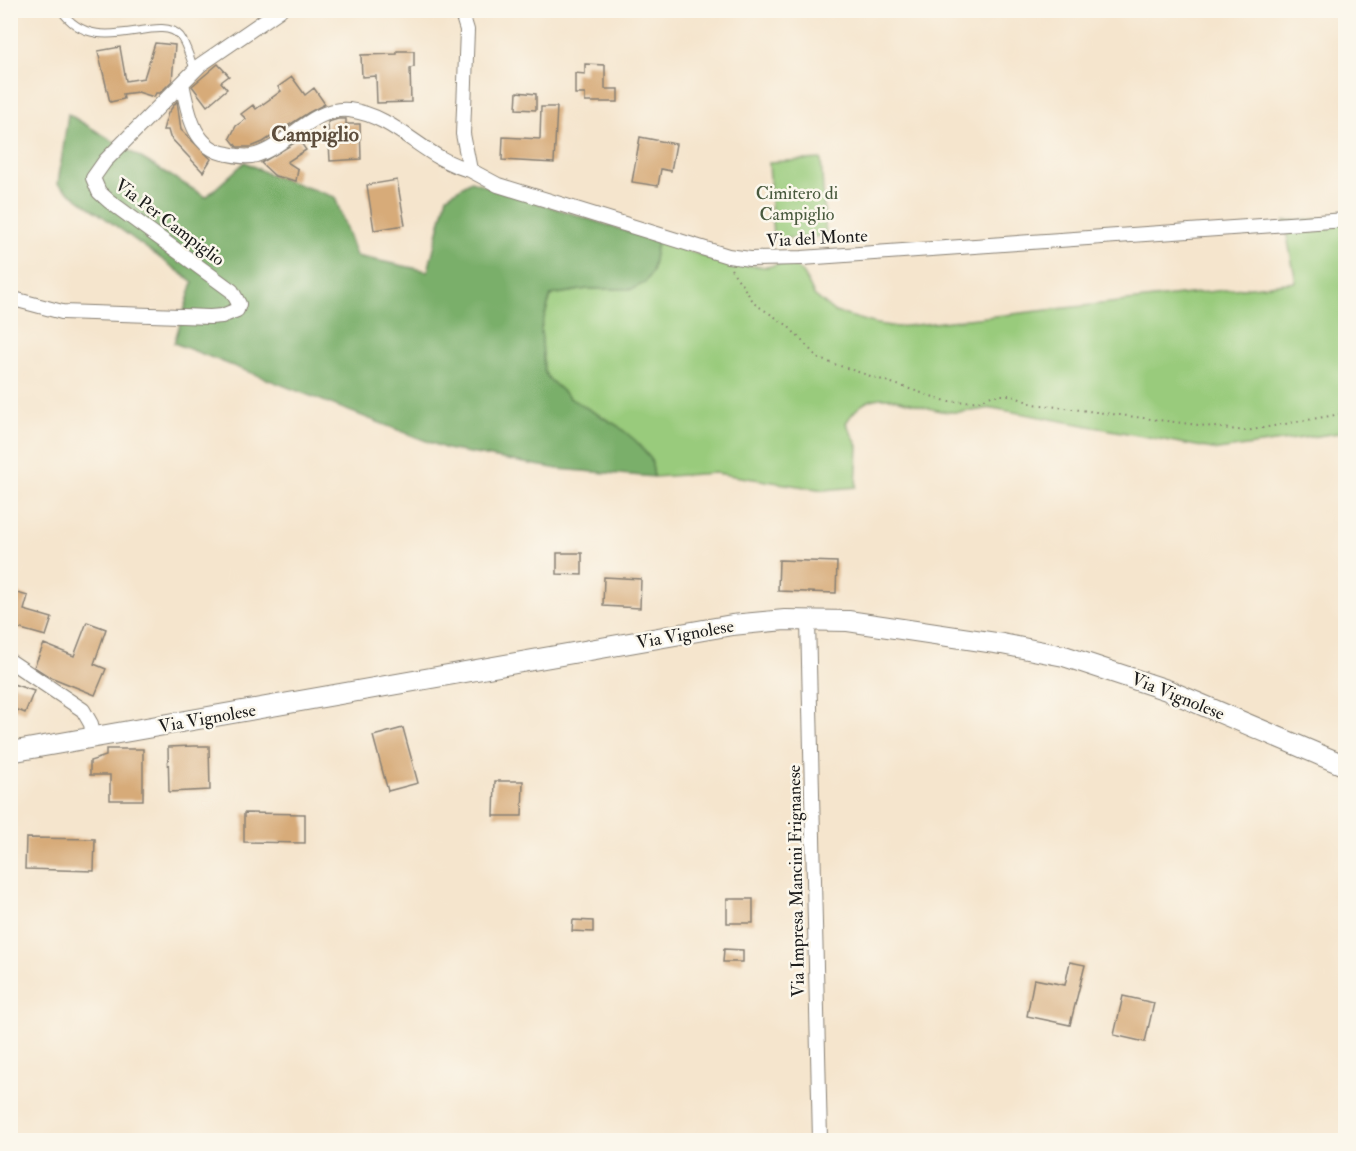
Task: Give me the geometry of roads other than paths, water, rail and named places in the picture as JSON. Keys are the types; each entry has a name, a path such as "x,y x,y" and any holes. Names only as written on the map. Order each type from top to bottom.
{"main road":[{"name":"Via Vignolese","path":"10,752 732,626 808,620 848,621 886,626 1064,656 1167,690 1346,766"}],"street":[{"name":"Via Per Campiglio","path":"10,298 41,308 81,313 222,316 237,310 239,304 232,291 109,201 94,185 93,178 100,166 195,70 280,10"},
{"path":"454,10 462,17 467,30 463,134 470,170"},
{"name":"Via del Monte","path":"182,83 194,129 206,144 224,154 254,156 318,118 337,110 347,110 389,123 437,158 470,170 498,184 728,256 750,259 801,258 1346,220"},
{"name":"Via Impresa Mancini Frignanese","path":"808,620 820,1140"},
{"path":"10,661 75,703 91,724 93,737"}],"lane":[{"path":"61,10 69,21 95,34 168,28 179,35 195,70"}],"district":[{"name":"Campiglio","path":"315,134"}],"park label":[{"name":"Cimitero di Campiglio","path":"797,203"}]}
